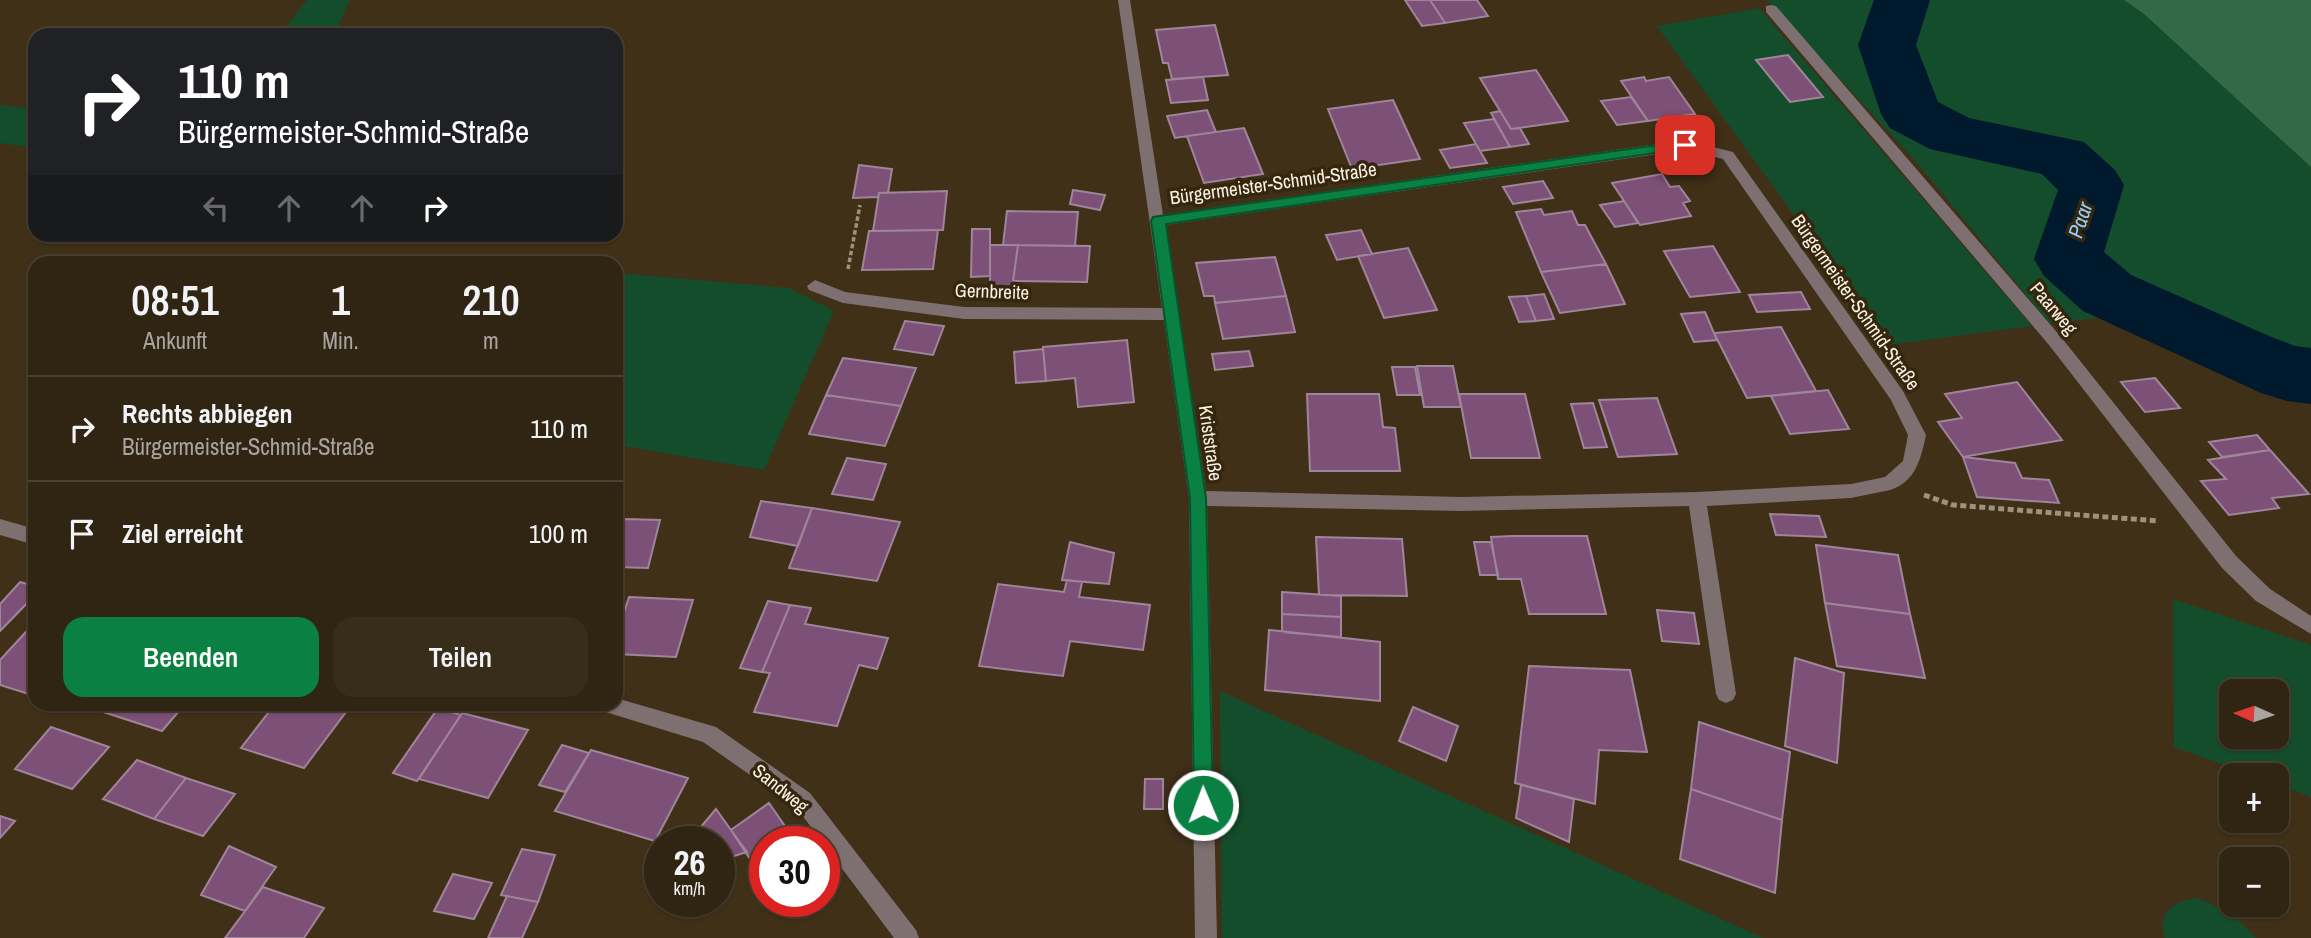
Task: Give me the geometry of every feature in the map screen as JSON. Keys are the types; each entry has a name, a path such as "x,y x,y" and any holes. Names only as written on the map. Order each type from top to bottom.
{"street":[{"name":"Kriststraße","path":"1124,0 1198,498 1206,938"},
{"name":"Paarweg","path":"1771,9 2054,341 2230,562 2263,595 2311,626"},
{"name":"Bürgermeister-Schmid-Straße","path":"1158,221 1685,145 1728,155 1902,406 1917,435 1911,464 1890,483"},
{"name":"Gernbreite","path":"815,286 843,297 964,313 1171,314"},
{"path":"1198,498 1461,504 1697,499 1851,491 1890,483"},
{"path":"1697,499 1726,694"},
{"path":"0,527 28,535"},
{"name":"Sandweg","path":"623,709 709,734 803,800 908,938"}],"path":[{"path":"843,297 860,205"},
{"path":"1890,483 1953,505 2200,524"}],"green space":[{"path":"307,0 350,0 337,28 285,28"},
{"path":"1767,0 1875,0 1869,17 1899,108 1936,136 2055,165 2076,193 2049,239 2063,267 2125,314 2050,324 1912,157"},
{"path":"1928,0 2124,0 2144,14 2311,167 2311,355 2302,359 2211,328 2091,265 2098,223 2120,187 2096,157 2070,143 2024,131 1961,124 1926,108 1906,29"},
{"path":"2124,0 2311,0 2311,167 2144,14"},
{"path":"1759,8 2032,326 1888,345 1657,26"},
{"path":"0,105 28,108 28,147 0,143"},
{"path":"623,274 789,288 834,311 764,470 623,446"},
{"path":"2173,599 2311,645 2311,797 2289,789 2289,763 2219,763 2174,747"},
{"path":"1220,691 1763,938 1222,938"},
{"path":"2197,898 2219,907 2219,917 2236,917 2256,938 2165,938 2165,915 2175,905"}],"building":[{"path":"1405,0 1430,0 1445,23 1422,26"},
{"path":"1430,0 1477,0 1488,16 1445,23"},
{"path":"1215,25 1228,75 1172,79 1168,63 1163,63 1156,30"},
{"path":"1788,55 1823,97 1790,102 1756,60"},
{"path":"1536,70 1568,121 1511,129 1480,78"},
{"path":"1203,77 1208,100 1171,103 1166,80"},
{"path":"1644,77 1646,81 1669,77 1695,114 1648,121 1621,81"},
{"path":"1631,97 1648,121 1617,125 1601,101"},
{"path":"1393,100 1420,159 1352,169 1328,109"},
{"path":"1207,110 1216,132 1175,138 1167,116"},
{"path":"1500,111 1511,129 1520,128 1529,144 1510,147 1491,113"},
{"path":"1494,119 1510,147 1480,151 1464,123"},
{"path":"1244,128 1263,174 1204,183 1187,136"},
{"path":"1476,144 1487,163 1450,168 1440,150"},
{"path":"859,165 892,169 888,193 879,193 878,197 853,198"},
{"path":"1662,174 1670,187 1679,186 1690,201 1683,203 1691,216 1640,225 1612,183"},
{"path":"1543,181 1553,198 1513,204 1503,187"},
{"path":"1073,190 1105,195 1100,210 1070,204"},
{"path":"947,191 943,230 873,231 879,193"},
{"path":"1624,201 1638,223 1615,227 1600,205"},
{"path":"1541,209 1544,215 1572,211 1578,225 1585,225 1606,264 1541,272 1516,212"},
{"path":"1007,211 1078,212 1075,246 1003,245"},
{"path":"972,229 990,229 990,276 971,277"},
{"path":"938,230 933,269 862,270 869,231"},
{"path":"1361,230 1372,254 1337,260 1326,235"},
{"path":"990,245 1018,245 1012,289 990,289"},
{"path":"1018,245 1090,246 1087,282 1013,281"},
{"path":"1713,246 1740,292 1690,297 1664,251"},
{"path":"1408,248 1437,310 1384,318 1358,256"},
{"path":"1275,257 1286,296 1215,303 1214,296 1204,296 1196,263"},
{"path":"1606,264 1625,304 1560,313 1541,272"},
{"path":"1801,292 1810,309 1757,312 1749,295"},
{"path":"1544,294 1554,319 1536,321 1526,296"},
{"path":"1286,296 1295,332 1223,339 1215,303"},
{"path":"1526,296 1536,321 1519,322 1509,297"},
{"path":"1705,312 1717,340 1694,342 1681,314"},
{"path":"905,321 944,326 933,355 894,349"},
{"path":"1781,327 1816,391 1747,398 1714,333"},
{"path":"1127,340 1134,402 1078,407 1075,378 1046,381 1043,347"},
{"path":"1043,349 1046,381 1016,383 1014,352"},
{"path":"1249,351 1253,366 1215,370 1212,354"},
{"path":"843,358 916,368 901,406 826,395"},
{"path":"1417,366 1453,366 1461,407 1424,407"},
{"path":"1392,367 1415,367 1420,395 1397,395"},
{"path":"2155,378 2180,408 2145,412 2121,382"},
{"path":"2017,382 2062,440 1963,457 1938,422 1962,418 1945,394"},
{"path":"1828,390 1849,429 1790,434 1771,396"},
{"path":"1307,394 1379,394 1383,427 1395,428 1400,471 1310,471"},
{"path":"1459,394 1525,394 1540,458 1471,458"},
{"path":"826,395 901,406 885,446 809,434"},
{"path":"1657,398 1677,454 1618,457 1599,400"},
{"path":"1593,403 1607,447 1584,448 1571,404"},
{"path":"2257,435 2270,450 2222,457 2209,442"},
{"path":"2270,450 2309,494 2272,498 2279,508 2229,515 2201,481 2226,479 2208,460"},
{"path":"1963,457 2015,463 2022,478 2049,480 2059,503 1977,497"},
{"path":"847,458 886,464 873,500 832,494"},
{"path":"761,501 812,508 798,546 750,537"},
{"path":"812,508 900,522 877,581 789,568"},
{"path":"1770,514 1819,516 1826,537 1776,535"},
{"path":"624,519 660,520 648,568 623,567"},
{"path":"1587,536 1606,614 1529,614 1521,579 1498,579 1491,537"},
{"path":"1316,537 1402,539 1407,596 1319,595"},
{"path":"1070,542 1114,553 1109,584 1062,580"},
{"path":"1474,542 1491,542 1498,575 1480,575"},
{"path":"1816,545 1898,555 1910,614 1825,603"},
{"path":"1067,580 1082,582 1079,597 1150,605 1143,650 1070,641 1063,676 979,666 998,584 1064,592"},
{"path":"20,582 28,584 28,602 0,631 0,604"},
{"path":"1282,592 1341,596 1341,617 1282,614"},
{"path":"629,597 693,600 676,657 623,654 623,615"},
{"path":"768,601 790,605 762,672 740,668"},
{"path":"1825,603 1910,614 1925,678 1837,666"},
{"path":"790,605 811,608 805,624 888,638 877,669 859,665 837,726 754,712 770,673 762,672"},
{"path":"1657,610 1694,613 1699,644 1662,641"},
{"path":"1282,614 1341,617 1341,637 1282,632"},
{"path":"28,630 28,694 0,685 0,660"},
{"path":"1269,630 1380,642 1380,701 1265,690"},
{"path":"1795,658 1844,673 1837,763 1785,746"},
{"path":"1529,666 1630,670 1647,752 1599,750 1595,804 1515,783"},
{"path":"1413,707 1458,726 1446,761 1399,741"},
{"path":"100,711 179,711 162,731"},
{"path":"270,711 347,711 304,768 241,748"},
{"path":"436,711 461,715 417,781 393,773"},
{"path":"462,713 528,730 488,798 419,779"},
{"path":"1699,722 1790,752 1782,820 1691,789"},
{"path":"51,727 109,747 72,789 15,769"},
{"path":"562,745 589,753 565,792 539,785"},
{"path":"591,750 688,778 663,826 644,826 644,838 555,811"},
{"path":"137,760 186,778 154,819 103,799"},
{"path":"186,778 235,794 203,836 154,819"},
{"path":"1145,779 1163,779 1163,809 1144,809"},
{"path":"1521,785 1574,799 1569,842 1516,818"},
{"path":"1691,789 1782,820 1775,893 1680,859"},
{"path":"769,803 785,826 749,826 749,858 735,836 735,827"},
{"path":"716,809 728,826 702,826"},
{"path":"0,816 15,821 0,838"},
{"path":"735,835 747,852 735,856"},
{"path":"229,846 276,867 245,911 201,895"},
{"path":"522,849 555,855 538,902 501,895"},
{"path":"453,874 492,883 474,919 434,911"},
{"path":"263,887 324,908 304,938 225,938"},
{"path":"507,896 538,902 522,938 488,938"}],"waterway":[{"name":"Paar","path":"1902,0 1887,45 1912,114 1952,135 2062,157 2092,185 2068,259 2107,293 2287,373 2311,376"}],"route":[{"path":"1203,805 1198,498 1158,221 1685,145"}]}
